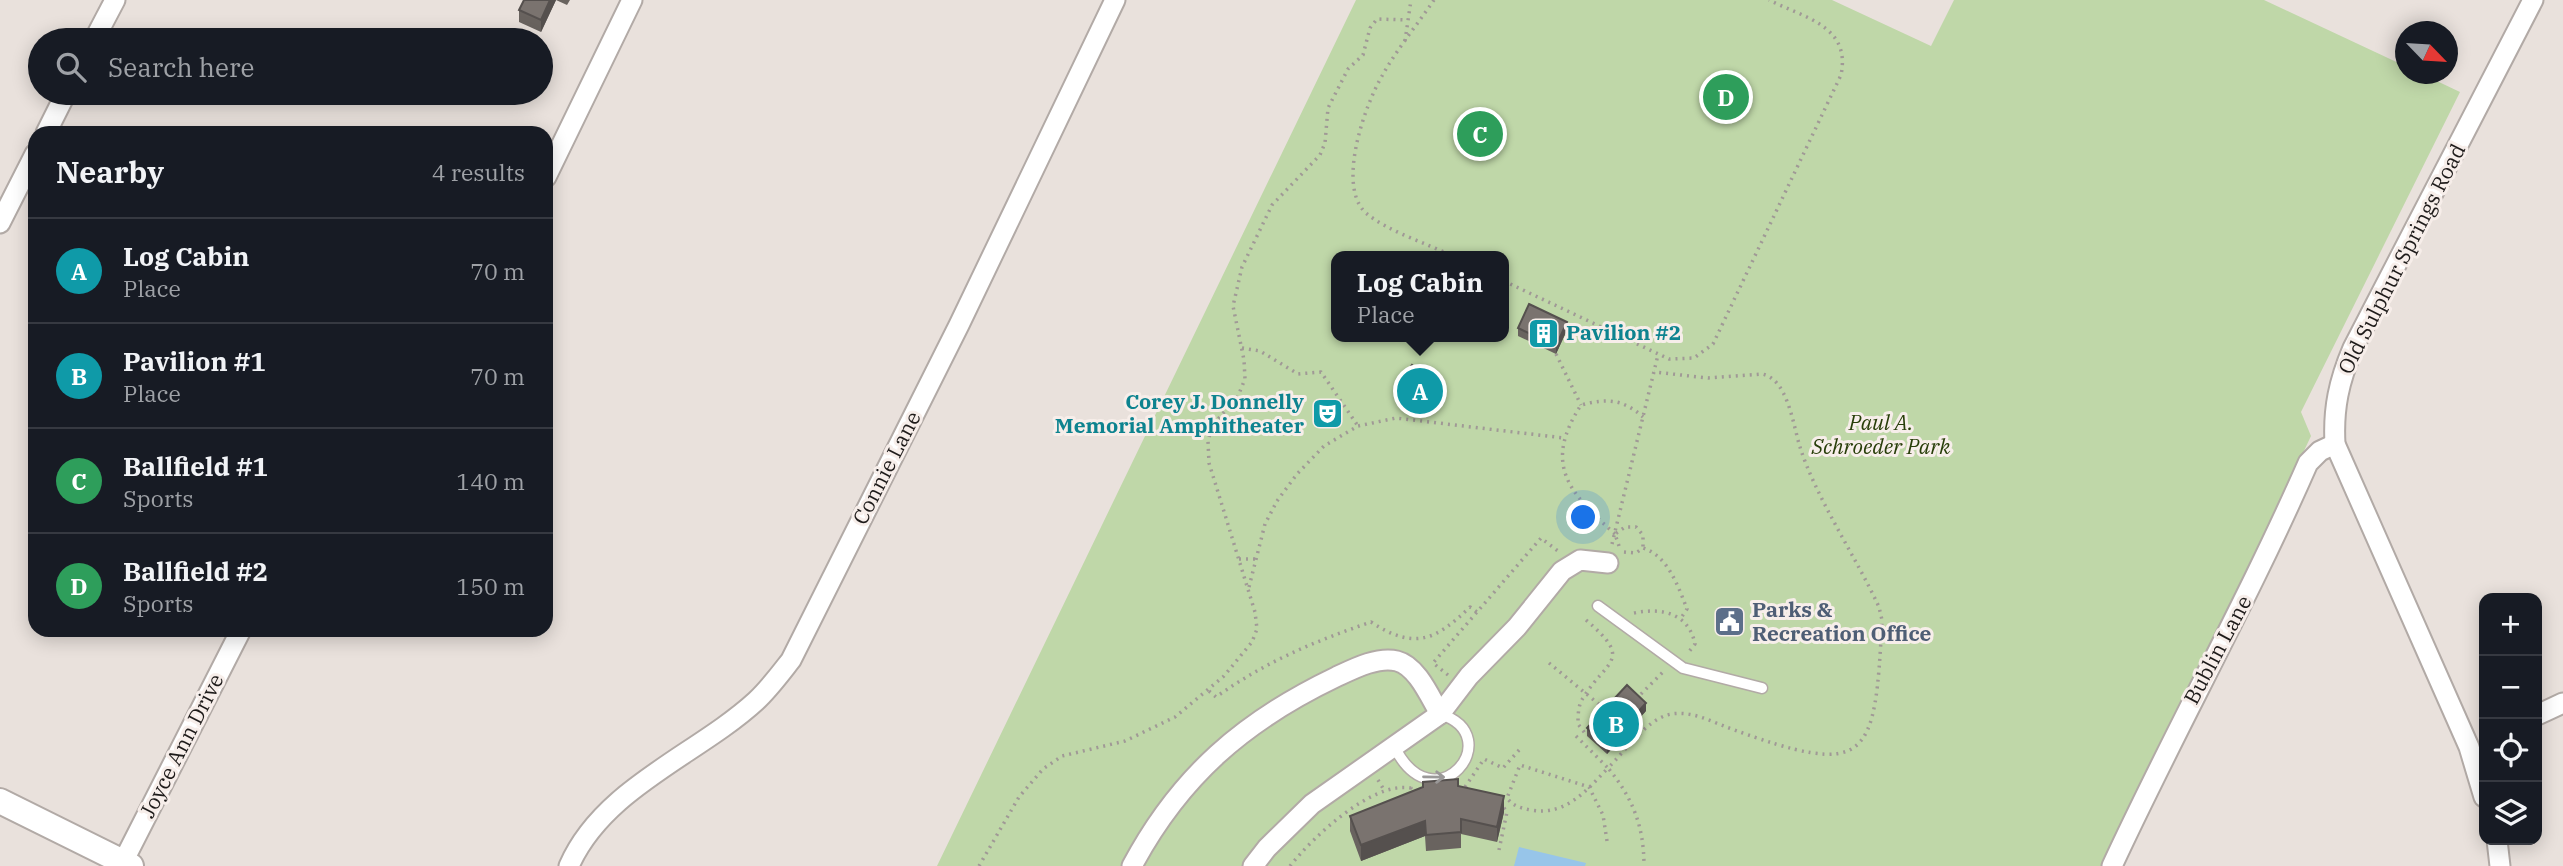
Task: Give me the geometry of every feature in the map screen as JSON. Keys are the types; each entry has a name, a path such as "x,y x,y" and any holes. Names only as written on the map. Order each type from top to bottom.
{"street":[{"path":"100,28 115,0"},
{"path":"553,163 632,0"},
{"name":"Connie Lane","path":"569,866 590,831 612,808 756,701 791,660 959,325 1115,0"},
{"name":"Old Sulphur Springs Road","path":"2482,782 2476,743 2335,444 2333,413 2339,382 2353,348 2533,0"},
{"path":"50,126 60,105"},
{"path":"0,223 28,168"},
{"name":"Bublin Lane","path":"2112,866 2166,750 2265,560 2308,463 2320,451 2335,444"},
{"path":"1254,866 1267,848 1312,804 1440,714 1469,676 1517,627 1562,571 1580,560 1608,563"},
{"name":"Joyce Ann Drive","path":"127,864 238,637"},
{"path":"1132,866 1160,819 1228,742 1250,725 1320,685 1364,665 1384,660 1398,661 1408,666 1440,714"},
{"path":"2542,712 2563,702"},
{"path":"0,801 127,864"},
{"path":"2499,845 2500,866"}],"lane":[{"path":"1598,606 1683,668 1762,688"},
{"path":"1394,746 1406,769 1415,775 1444,778 1457,773 1468,757 1466,734 1451,717 1440,714"}],"path":[{"path":"1404,43 1411,0"},
{"path":"1434,0 1382,75 1367,110 1353,172 1354,195 1366,213 1443,251"},
{"path":"1509,283 1658,355 1682,360 1694,358 1713,344 1841,75 1843,52 1830,30 1769,0"},
{"path":"979,866 1019,797 1042,769 1073,752 1107,747 1149,732 1175,717 1209,691 1254,638 1256,618 1209,463 1208,449 1212,426 1242,388 1245,369 1233,297 1264,218 1281,194 1321,155 1328,108 1348,69 1363,55 1370,28 1377,19 1407,20"},
{"path":"1553,314 1557,306"},
{"path":"1242,348 1260,351 1298,374 1321,372 1358,426"},
{"path":"1556,354 1581,405"},
{"path":"1608,563 1658,355"},
{"path":"1607,841 1606,825 1589,787 1520,765 1507,798 1521,808 1546,812 1570,803 1589,787 1654,722 1674,714 1696,715 1781,746 1840,755 1855,748 1865,738 1872,724 1876,703 1882,620 1879,607 1805,461 1790,410 1775,380 1762,374 1708,378 1654,372"},
{"path":"1643,417 1630,405 1616,401 1601,400 1581,405 1564,438 1562,470 1573,493 1615,534 1619,548 1627,554 1643,548 1654,551 1665,563 1687,609 1681,618"},
{"path":"1248,589 1265,524 1297,474 1324,446 1358,426 1396,418 1564,438"},
{"path":"1615,534 1625,527 1636,527 1643,535 1643,548"},
{"path":"1449,676 1433,663 1541,538 1566,556"},
{"path":"1239,559 1255,559"},
{"path":"1209,691 1216,696 1254,670 1297,648 1371,622 1405,639 1423,640 1437,634 1470,607 1477,612"},
{"path":"1586,621 1608,640 1612,657 1610,666 1586,693 1580,705 1577,724 1587,736"},
{"path":"1549,663 1609,712"},
{"path":"1576,736 1608,768 1630,797 1640,822 1644,866"},
{"path":"1460,790 1465,787 1483,759 1503,768 1520,749"},
{"path":"1375,774 1384,790"},
{"path":"1402,779 1419,793"},
{"path":"1290,866 1330,825 1384,790 1402,786 1411,788"},
{"path":"1465,787 1472,790"},
{"path":"1493,800 1507,810 1499,850"}],"green space":[{"name":"Paul A. Schroeder Park","path":"1356,0 1832,0 1931,46 1954,0 2264,0 2395,61 2395,84 2443,84 2460,92 2301,412 2311,436 2108,866 937,866"}],"water":[{"path":"1519,847 1586,863 1585,866 1514,866"}],"building":[{"path":"524,0 550,0 541,20 519,10"},
{"name":"Pavilion #2","path":"1529,304 1567,322 1556,346 1518,328"},
{"path":"1412,365 1439,385 1428,400 1401,379"},
{"path":"1627,685 1646,703 1607,746 1587,728"},
{"path":"1458,779 1458,786 1504,796 1497,827 1461,819 1461,832 1426,835 1425,821 1361,845 1350,816 1423,787 1423,782"}],"place":[{"name":"Ballfield #2","path":"1726,97"},
{"name":"Ballfield #1","path":"1480,134"},
{"name":"Pavilion #2","path":"1543,333"},
{"name":"Log Cabin","path":"1420,391"},
{"name":"Corey J. Donnelly Memorial Amphitheater","path":"1327,414"},
{"name":"Parks & Recreation Office","path":"1729,622"},
{"name":"Pavilion #1","path":"1616,724"}]}
